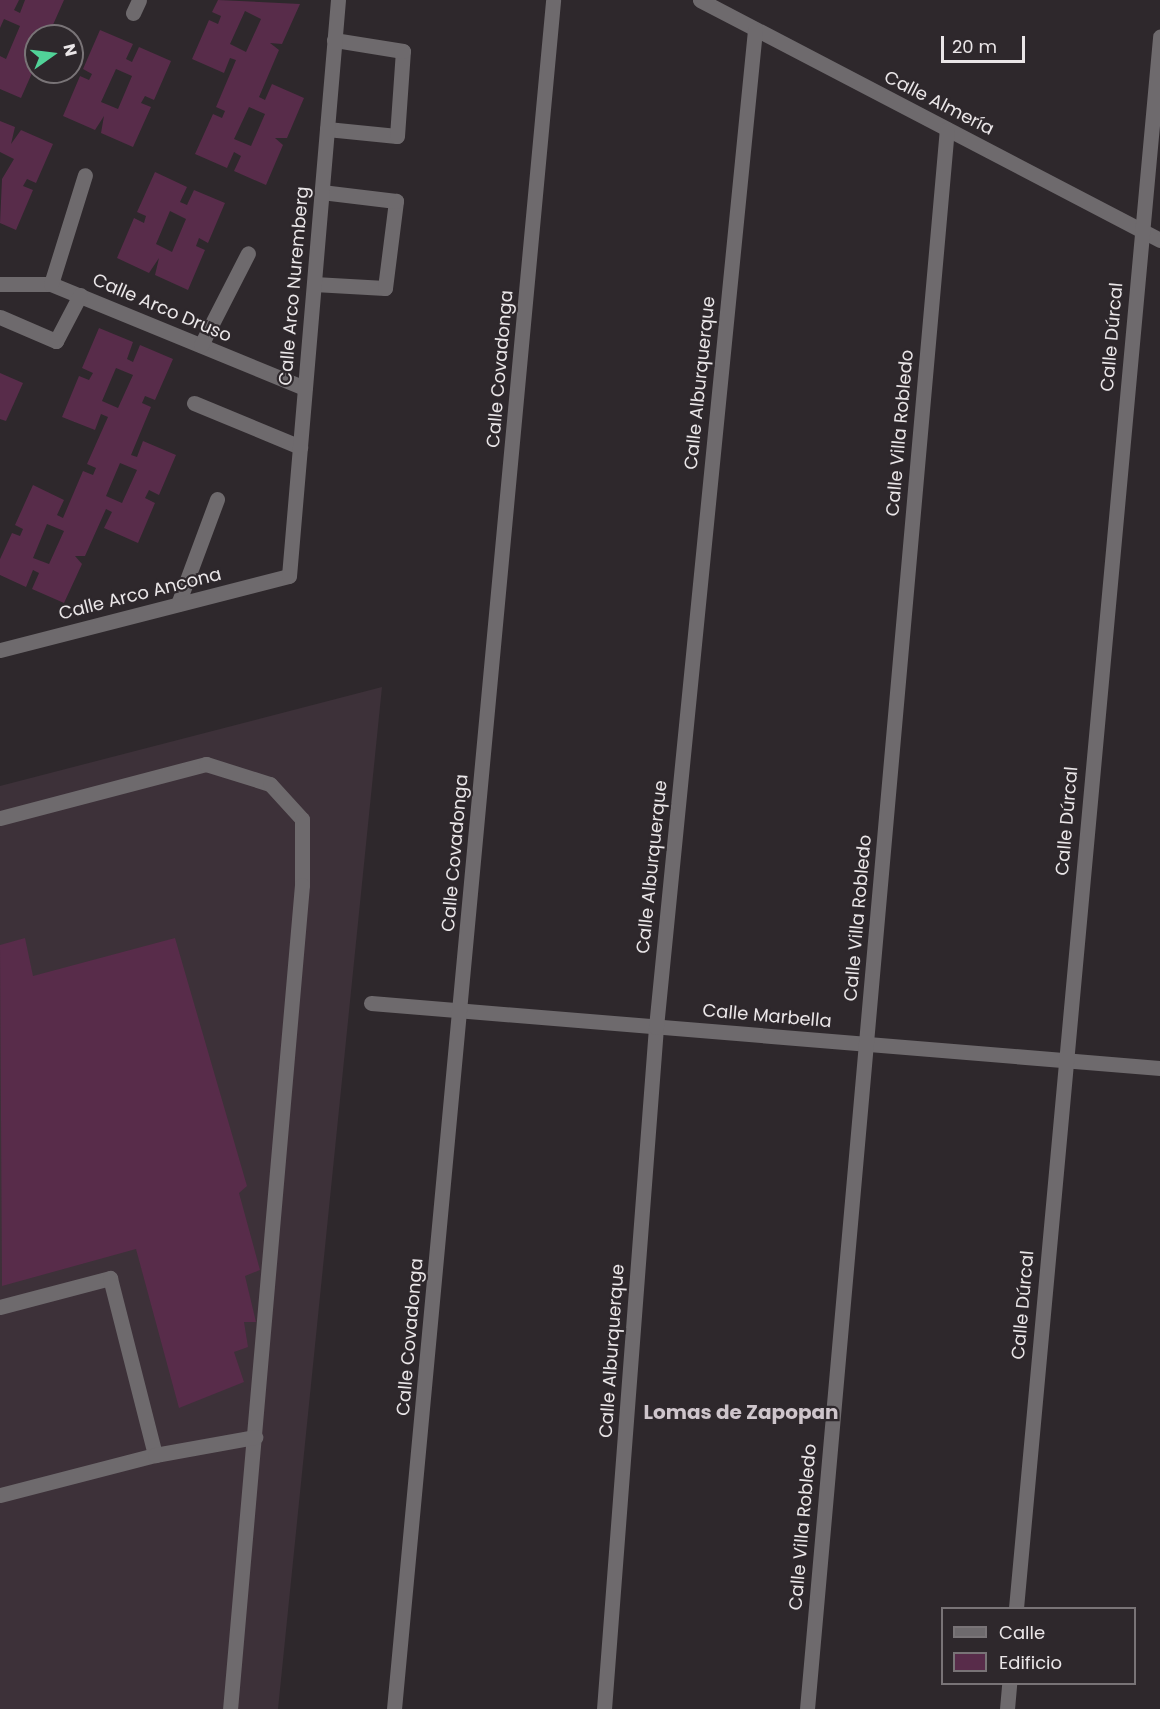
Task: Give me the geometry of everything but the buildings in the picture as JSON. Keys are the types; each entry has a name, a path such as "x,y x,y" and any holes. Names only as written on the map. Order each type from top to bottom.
{"street":[{"name":"Calle Arco Nuremberg","path":"289,576 338,0"},
{"name":"Calle Covadonga","path":"394,1709 553,0"},
{"name":"Calle Almería","path":"700,0 1160,240"},
{"name":"Calle Alburquerque","path":"604,1709 656,1027 755,30"},
{"name":"Calle Dúrcal","path":"1016,1607 1064,1060 1160,37"},
{"path":"327,129 398,136 403,51 334,40"},
{"name":"Calle Villa Robledo","path":"807,1709 947,129"},
{"path":"51,285 85,175"},
{"path":"314,284 386,288 396,201 321,192"},
{"path":"201,345 248,253"},
{"name":"Calle Arco Druso","path":"0,284 51,285 305,388"},
{"path":"0,317 56,341 80,295"},
{"path":"194,403 300,447"},
{"path":"178,604 217,499"},
{"name":"Calle Arco Ancona","path":"0,650 289,576"},
{"path":"0,818 206,764 270,784 302,819 302,885 230,1709"},
{"name":"Calle Marbella","path":"371,1003 1160,1068"},
{"path":"0,1307 110,1278 155,1455"},
{"path":"0,1495 155,1455 255,1437"},
{"path":"1007,1709 1009,1685"}],"shaded area":[{"path":"382,687 278,1709 0,1709 0,786"}],"district":[{"name":"Lomas de Zapopan","path":"741,1412"}]}
